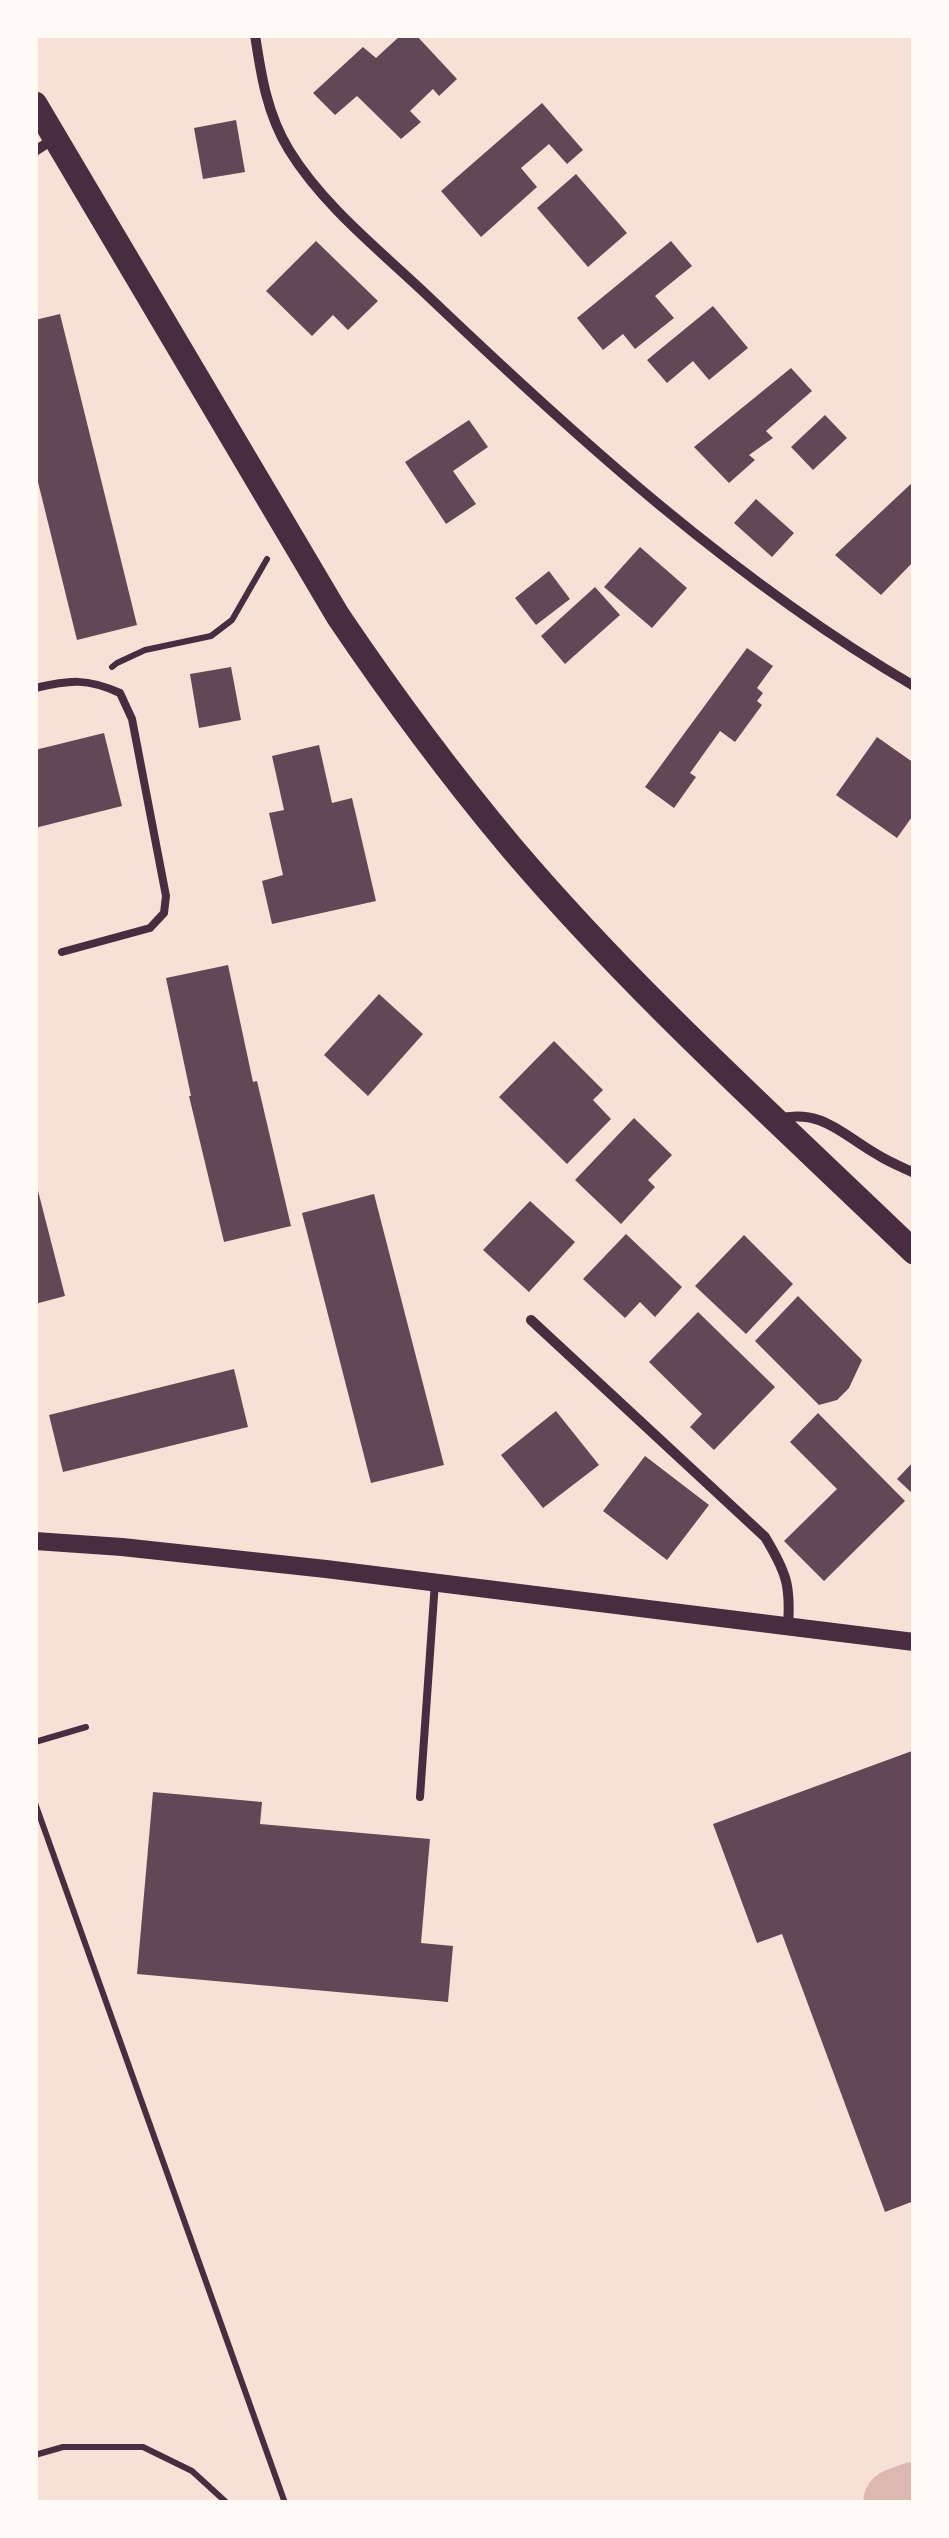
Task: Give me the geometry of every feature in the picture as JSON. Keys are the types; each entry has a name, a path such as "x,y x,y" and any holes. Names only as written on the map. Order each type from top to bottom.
{"main road":[{"path":"35,104 45,144 338,616 448,770 581,925 914,1252"}],"street":[{"path":"254,35 272,116 290,151 316,187 350,222 631,480 811,622 914,686"},
{"path":"776,1119 812,1116 914,1172"},
{"path":"531,1320 765,1537 785,1573 790,1596 788,1626"},
{"path":"35,1542 435,1582 914,1642"}],"lane":[{"path":"35,688 62,681 97,682 120,693 132,719 166,896 164,913 150,928 62,952"},
{"path":"420,1797 435,1582"}],"path":[{"path":"97,682 116,663 145,650 211,636 232,620 268,558 289,533"},
{"path":"35,1742 86,1726"},
{"path":"35,1803 284,2503"},
{"path":"35,2455 63,2446 143,2447 192,2471 227,2503"}],"building":[{"path":"401,35 416,35 457,79 439,96 433,89 410,111 421,122 401,139 357,96 335,115 313,93 363,47 376,58"},
{"path":"542,103 583,150 567,164 549,144 521,168 537,187 481,237 441,191"},
{"path":"236,120 245,172 203,179 194,128"},
{"path":"576,174 627,233 588,267 537,208"},
{"path":"316,241 378,301 348,330 333,315 312,336 266,291"},
{"path":"671,241 692,266 655,296 674,318 635,349 623,334 603,350 577,318"},
{"path":"713,306 748,348 709,380 693,361 667,383 647,360"},
{"path":"60,314 137,625 77,640 35,470 35,320"},
{"path":"791,368 812,391 766,431 773,438 749,455 755,460 729,483 694,447"},
{"path":"825,415 847,438 813,470 791,447"},
{"path":"469,420 488,447 453,471 476,504 446,524 405,462"},
{"path":"914,481 914,561 881,595 835,555"},
{"path":"756,499 794,533 772,557 734,523"},
{"path":"640,547 687,588 652,628 604,587"},
{"path":"549,571 570,599 536,625 515,598"},
{"path":"595,587 620,615 565,664 541,636"},
{"path":"747,648 773,666 757,688 763,693 757,701 762,705 735,742 720,731 690,773 696,777 674,808 645,787"},
{"path":"231,667 241,720 199,728 190,674"},
{"path":"104,733 122,806 35,828 35,750"},
{"path":"877,737 914,763 914,814 897,838 836,795"},
{"path":"319,745 332,803 352,798 376,901 272,924 262,881 283,875 269,813 284,810 272,756"},
{"path":"228,965 253,1082 257,1081 291,1226 224,1242 166,978"},
{"path":"379,994 423,1034 368,1096 324,1055"},
{"path":"554,1041 603,1090 593,1100 611,1119 567,1164 499,1097"},
{"path":"634,1118 672,1155 648,1180 655,1187 621,1224 575,1180"},
{"path":"35,1179 65,1296 35,1304"},
{"path":"374,1194 444,1465 371,1483 302,1213"},
{"path":"530,1201 575,1242 529,1292 483,1250"},
{"path":"626,1234 682,1287 655,1317 640,1302 625,1318 583,1279"},
{"path":"744,1235 793,1284 746,1334 695,1286"},
{"path":"798,1296 862,1360 849,1388 837,1400 819,1405 755,1341"},
{"path":"698,1312 775,1387 714,1450 690,1427 702,1414 649,1362"},
{"path":"234,1369 248,1427 63,1472 49,1415"},
{"path":"556,1411 599,1465 543,1508 501,1455"},
{"path":"818,1413 905,1501 824,1581 784,1541 837,1489 790,1442"},
{"path":"645,1456 709,1505 667,1560 603,1511"},
{"path":"914,1461 914,1495 897,1479"},
{"path":"912,1751 914,2201 885,2212 782,1934 757,1943 713,1824"},
{"path":"153,1792 262,1802 260,1824 430,1839 421,1943 453,1946 448,2002 137,1974"}],"waterway":[{"path":"898,2503 914,2497"}]}
